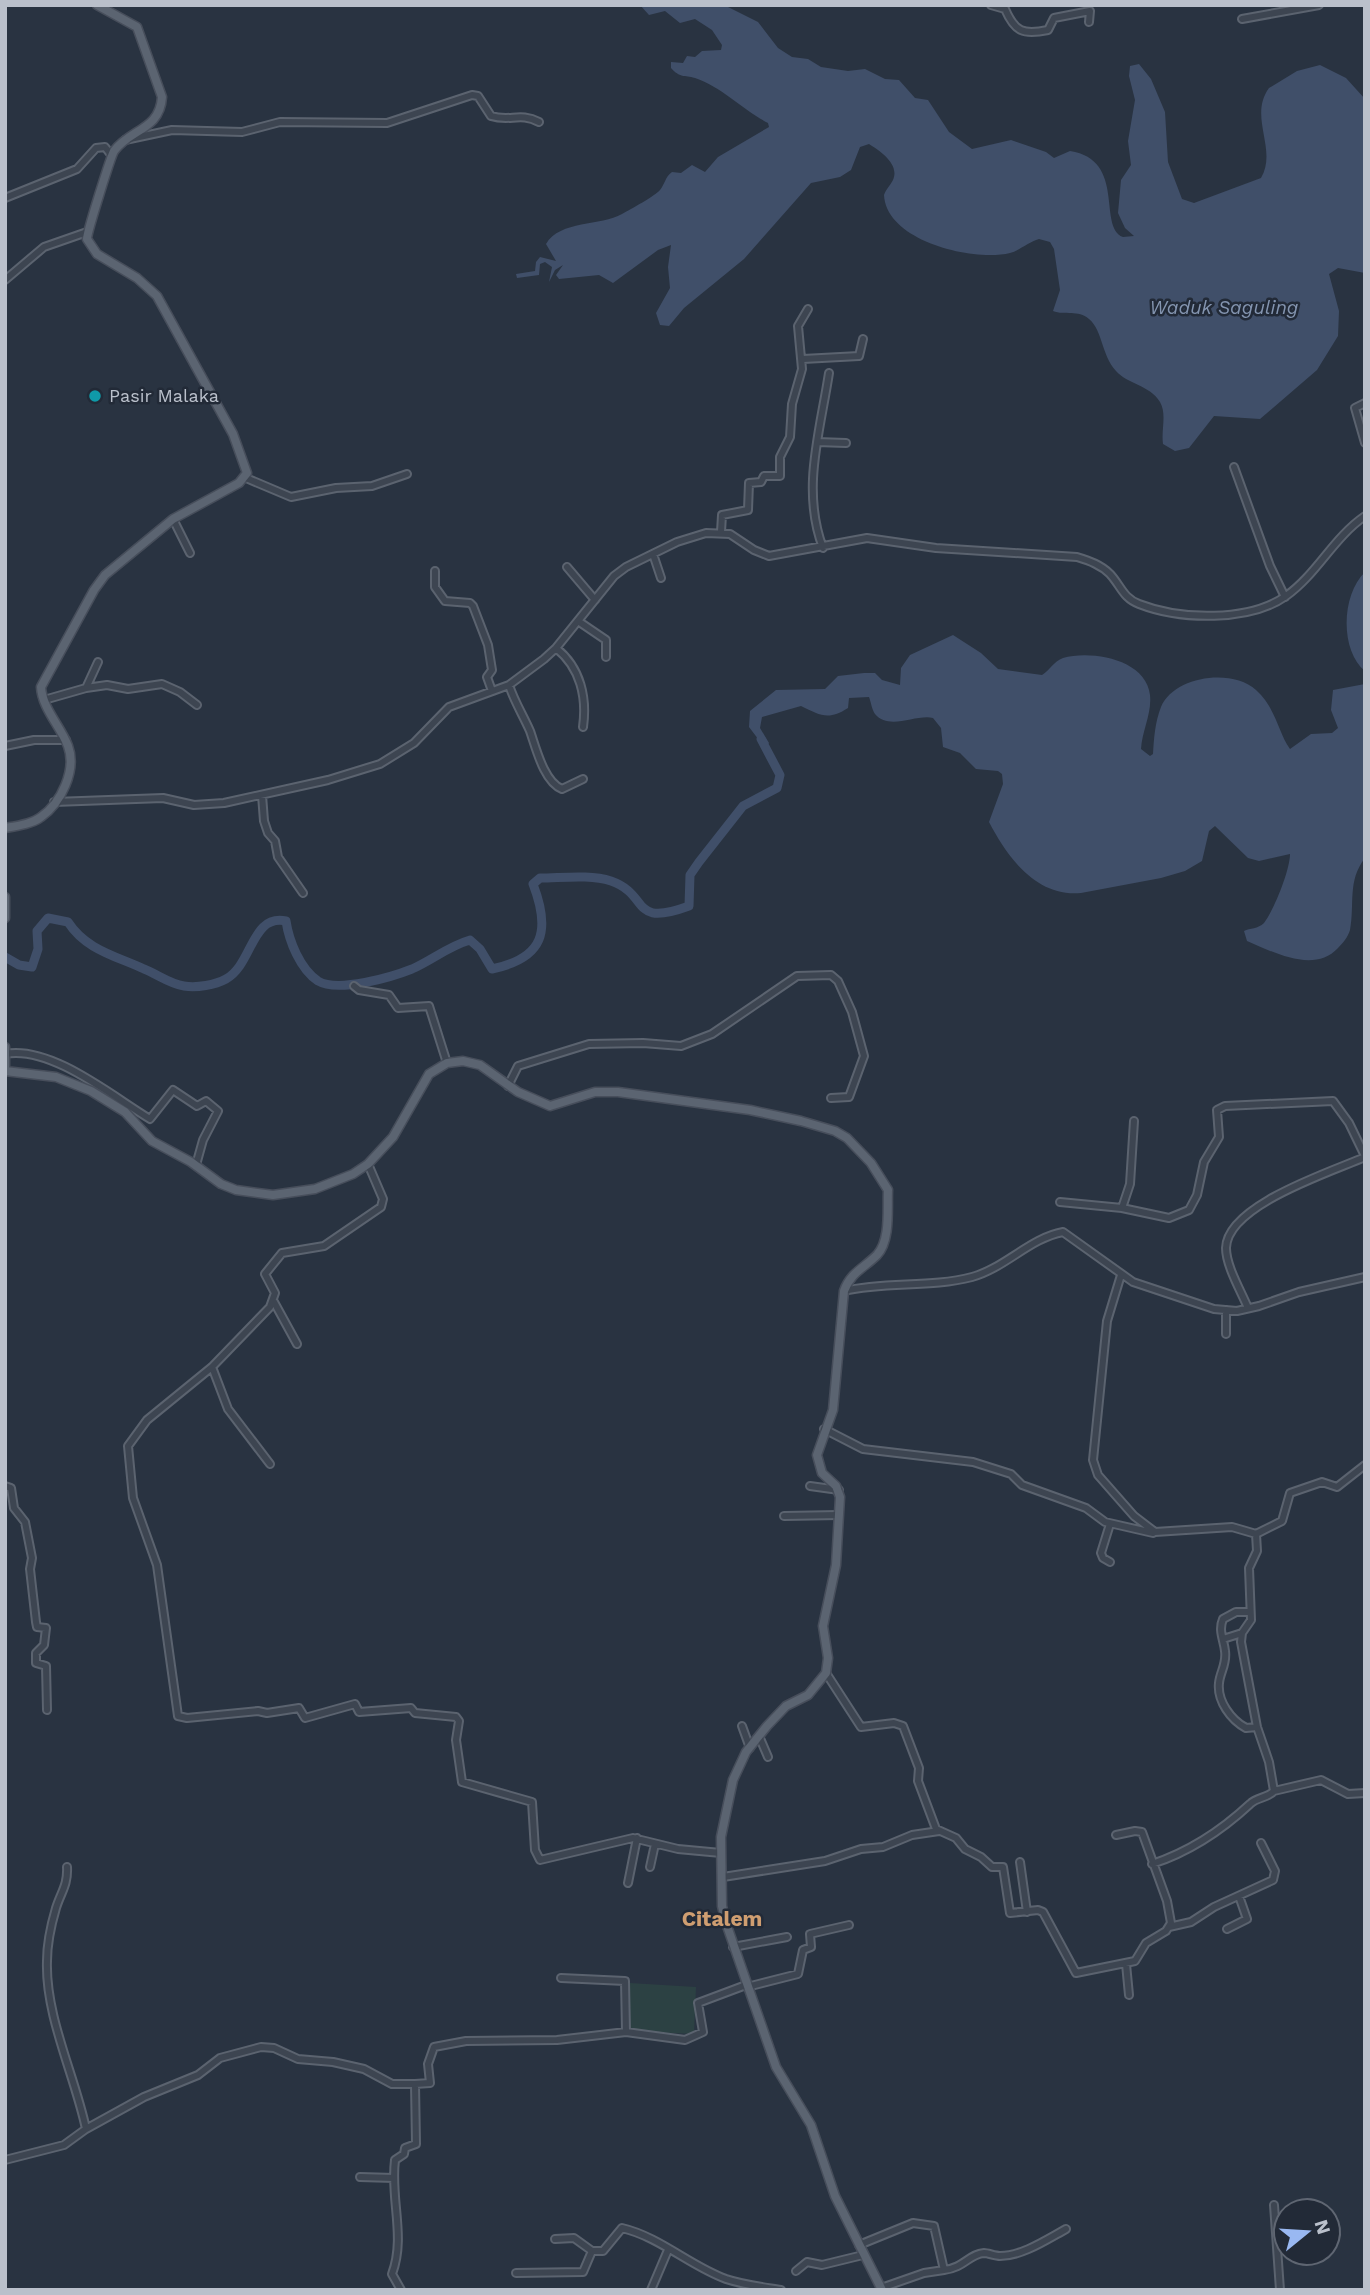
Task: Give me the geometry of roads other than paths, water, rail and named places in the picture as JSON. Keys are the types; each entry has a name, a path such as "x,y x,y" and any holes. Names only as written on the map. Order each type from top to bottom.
{"main road":[{"path":"5,828 39,819 68,780 71,766 66,740 41,691 44,679 94,590 118,562 173,519 246,478 246,468 233,434 157,296 137,278 97,254 90,246 87,232 112,156 124,141 150,125 161,106 161,90 137,27 97,5"},
{"path":"5,897 5,918"},
{"path":"6,1051 5,1071 56,1077 91,1091 125,1112 152,1141 198,1159 228,1187 273,1195 315,1189 353,1174 368,1164 393,1137 429,1074 447,1063 473,1063 508,1086 550,1107 595,1092 618,1092 750,1110 838,1132 872,1163 888,1189 884,1242 876,1256 853,1274 844,1292 833,1410 824,1429 817,1460 822,1473 839,1490 834,1580 823,1626 828,1658 826,1673 808,1695 786,1706 750,1748 733,1780 724,1808 721,1853 722,1906 746,1986 776,2067 816,2134 830,2184 882,2289"}],"street":[{"path":"991,5 1005,9 1016,29 1034,32 1048,30 1054,18 1090,8 1089,22"},
{"path":"1242,19 1319,5"},
{"path":"124,141 172,130 242,132 280,122 387,123 472,95 478,96 491,116 524,116 540,122"},
{"path":"5,198 77,169 96,148 106,147 112,156"},
{"path":"5,280 44,247 87,232"},
{"path":"721,532 722,515 748,510 749,482 761,482 764,476 780,476 780,457 790,437 792,404 803,359 797,332 808,309"},
{"path":"803,359 859,356 863,340"},
{"path":"824,548 814,521 811,496 817,442 830,373"},
{"path":"1365,403 1355,408 1365,443"},
{"path":"817,442 846,443"},
{"path":"1234,467 1270,566 1285,597"},
{"path":"246,478 290,497 336,488 372,486 407,474"},
{"path":"54,802 163,798 202,805 328,780 380,764 415,743 449,707 509,685 556,648 621,570 701,533 721,532 738,538 765,555 824,548 846,541 873,538 936,548 1077,557 1096,564 1109,573 1127,598 1164,611 1231,613 1257,609 1285,597 1313,570 1340,535 1365,516"},
{"path":"173,519 190,553"},
{"path":"653,554 661,578"},
{"path":"566,567 595,600"},
{"path":"435,572 435,587 445,601 473,606 488,645 492,670 487,677 492,691"},
{"path":"578,621 606,640 606,657"},
{"path":"556,648 575,668 585,695 583,727"},
{"path":"86,688 97,662"},
{"path":"44,700 107,685 128,689 162,684 180,692 197,705"},
{"path":"509,685 530,731 538,759 556,785 562,789 583,779"},
{"path":"5,746 34,740 66,740"},
{"path":"262,795 264,821 268,833 275,841 278,857 303,893"},
{"path":"508,1086 518,1066 571,1047 610,1043 676,1047 696,1041 712,1034 797,976 809,973 831,975 838,981 852,1012 864,1055 849,1097 831,1098"},
{"path":"354,986 359,990 389,995 398,1008 429,1006 447,1063"},
{"path":"6,1051 27,1053 52,1062 113,1093 150,1119 173,1090 197,1106 206,1101 218,1111 203,1140 198,1159"},
{"path":"1060,1202 1122,1208 1169,1218 1189,1210 1197,1195 1203,1162 1219,1137 1217,1110 1226,1106 1333,1101 1349,1124 1365,1156 1261,1204 1233,1226 1226,1244 1227,1254 1248,1308"},
{"path":"1122,1208 1130,1184 1135,1121"},
{"path":"297,1344 274,1302 275,1293 265,1274 282,1253 324,1246 382,1205 383,1199 368,1164"},
{"path":"844,1292 878,1284 907,1285 975,1276 1060,1232 1074,1237 1121,1275 1191,1304 1226,1310 1248,1308 1299,1292 1365,1277"},
{"path":"1121,1275 1104,1345 1093,1466 1134,1517 1156,1532"},
{"path":"274,1302 212,1367 147,1420 128,1446 132,1498 157,1565 179,1717 258,1711 265,1713 299,1708 305,1718 355,1704 359,1712 411,1708 415,1713 456,1717 459,1721 456,1740 462,1782 531,1802 538,1859 637,1838 655,1844 721,1853"},
{"path":"1226,1310 1226,1334"},
{"path":"212,1367 228,1409 270,1464"},
{"path":"824,1429 858,1447 877,1452 973,1462 1011,1474 1022,1485 1086,1508 1098,1519 1110,1524 1156,1532 1232,1527 1256,1535 1282,1521 1291,1492 1322,1482 1336,1488 1365,1465"},
{"path":"5,1486 11,1488 14,1508 25,1522 33,1558 30,1569 36,1622 37,1627 46,1628 44,1645 36,1657 37,1664 46,1666 47,1710"},
{"path":"810,1486 839,1490"},
{"path":"784,1516 839,1515"},
{"path":"1110,1524 1101,1553 1102,1558 1110,1562"},
{"path":"1223,1639 1242,1633 1250,1622 1249,1574 1251,1560 1258,1551 1256,1535"},
{"path":"1251,1612 1236,1612 1223,1619 1226,1652 1218,1685 1226,1710 1240,1725 1257,1727"},
{"path":"1242,1633 1257,1727 1269,1762 1274,1791"},
{"path":"826,1673 861,1727 894,1723 903,1726 919,1769 918,1781 939,1831"},
{"path":"742,1726 750,1748"},
{"path":"759,1736 768,1757"},
{"path":"1152,1864 1190,1849 1237,1817 1253,1801 1274,1791 1321,1780 1348,1794 1365,1793"},
{"path":"723,1877 825,1861 862,1849 883,1847 912,1835 939,1831 956,1838 965,1849 977,1854 992,1867 1003,1867 1009,1911 1014,1915 1043,1912 1076,1973 1126,1964 1137,1959 1146,1943 1169,1927 1191,1922 1275,1878 1275,1871 1261,1843"},
{"path":"1116,1835 1140,1831 1171,1914 1169,1927"},
{"path":"628,1883 637,1838"},
{"path":"650,1867 655,1844"},
{"path":"1020,1862 1027,1912"},
{"path":"67,1867 67,1886 57,1907 46,1963 56,2027 66,2050 68,2073 79,2100 86,2129"},
{"path":"1227,1929 1247,1919 1239,1896"},
{"path":"5,2160 58,2147 145,2097 198,2075 220,2058 261,2047 274,2048 298,2060 333,2062 364,2069 391,2084 415,2084 430,2082 431,2050 448,2043 557,2040 626,2032 678,2040 698,2036 703,2032 698,2003 746,1986 798,1974 803,1950 811,1947 810,1934 849,1926"},
{"path":"733,1947 787,1937"},
{"path":"1126,1964 1129,1994"},
{"path":"561,1978 625,1981 626,2032"},
{"path":"401,2290 392,2274 398,2262 400,2237 394,2178 397,2157 404,2154 405,2148 416,2144 415,2084"},
{"path":"360,2177 394,2178"},
{"path":"859,2245 913,2223 933,2225 944,2270"},
{"path":"555,2239 573,2238 592,2251 607,2249 622,2228 648,2236 668,2250 725,2279 781,2290"},
{"path":"882,2289 924,2273 958,2268 972,2257 985,2252 1001,2256 1026,2249 1066,2229"},
{"path":"651,2290 668,2250"},
{"path":"516,2273 583,2272 592,2251"},
{"path":"796,2271 807,2262 822,2265 863,2255"},
{"path":"1278,2267 1280,2290"}],"water":[{"name":"Waduk Saguling","path":"640,5 724,5 758,22 778,48 792,57 808,59 821,67 848,71 865,69 885,79 899,80 915,98 928,100 949,132 972,149 1011,140 1046,152 1054,158 1070,151 1088,157 1099,167 1105,180 1112,221 1116,231 1123,237 1134,236 1125,228 1118,213 1121,180 1131,165 1128,141 1135,100 1129,76 1130,66 1139,64 1151,79 1165,112 1168,162 1182,199 1194,203 1261,178 1266,156 1261,110 1263,99 1269,88 1297,71 1320,65 1346,78 1365,99 1365,273 1338,268 1329,274 1339,311 1338,336 1317,370 1260,419 1214,416 1189,448 1175,451 1163,444 1163,412 1160,402 1156,396 1116,371 1107,357 1094,324 1080,314 1053,311 1060,290 1054,249 1050,242 1039,239 1010,253 994,255 954,251 915,236 899,225 888,211 884,195 893,180 894,169 888,159 869,144 860,147 851,170 840,177 811,183 744,259 684,308 669,326 660,325 656,313 670,288 668,267 671,245 658,250 613,283 599,275 559,279 556,275 563,265 555,270 549,282 552,267 545,262 540,264 539,275 517,278 516,274 535,271 540,257 556,261 546,244 552,236 571,227 622,214 657,193 672,172 681,173 692,165 705,172 718,157 769,127 768,123 714,87 695,78 680,75 671,68 671,62 683,63 687,56 695,57 702,51 721,50 722,45 712,30 695,19 680,23 665,11 649,15"},
{"path":"1365,572 1365,671 1351,650 1347,623 1351,594"},
{"path":"953,635 981,653 998,669 1042,675 1063,658 1088,655 1128,665 1139,673 1150,695 1150,708 1141,749 1150,756 1153,754 1161,707 1168,696 1190,682 1219,678 1246,683 1268,704 1290,749 1311,734 1332,733 1338,728 1331,710 1333,690 1365,684 1365,858 1356,875 1350,930 1343,942 1328,956 1306,960 1281,955 1247,941 1244,931 1262,925 1272,909 1290,854 1259,861 1248,858 1215,826 1209,831 1202,861 1185,871 1081,893 1065,893 1037,882 1025,873 1005,849 989,822 1003,784 1002,774 998,771 976,769 960,753 943,747 941,728 933,718 895,722 881,719 875,714 869,697 849,698 848,708 835,714 819,714 801,706 762,717 760,728 769,743 765,748 749,727 750,711 776,690 825,689 838,676 864,673 875,673 882,680 900,685 901,668 910,655"}],"waterway":[{"path":"5,957 19,965 32,967 38,949 37,931 48,918 68,922 75,932 93,946 169,981 184,986 200,986 226,979 242,963 259,932 266,925 274,921 286,921 301,962 312,976 327,984 351,985 392,976 470,940 480,949 492,969 523,958 533,950 539,940 542,916 533,884 540,878 585,877 611,881 632,894 642,907 657,913 689,906 690,875 699,862 743,806 777,788 780,775 761,739"}],"place":[{"name":"Pasir Malaka","path":"95,396"}],"district":[{"name":"Citalem","path":"722,1919"}]}
